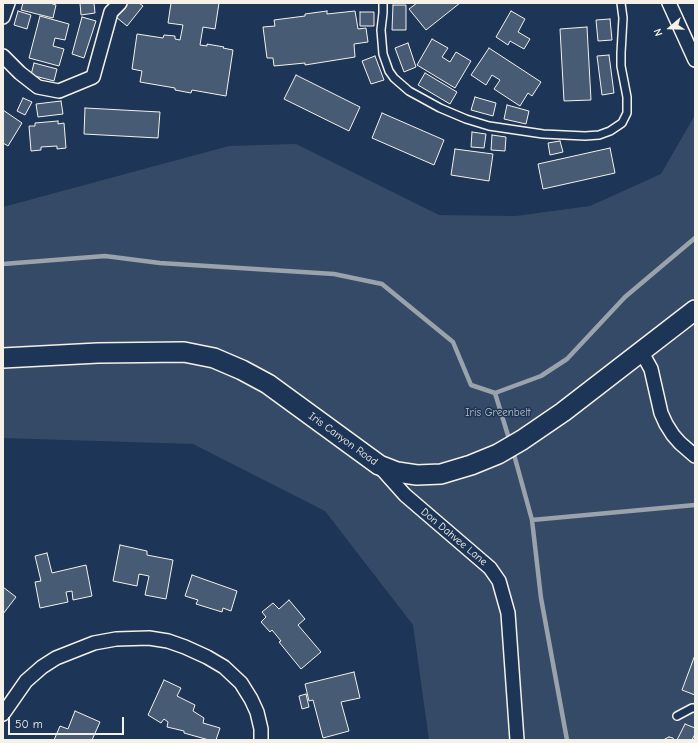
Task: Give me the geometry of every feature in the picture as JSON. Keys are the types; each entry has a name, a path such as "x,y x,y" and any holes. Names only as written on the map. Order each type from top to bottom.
{"street":[{"path":"3,17 8,3"},
{"path":"669,3 695,60"},
{"path":"3,56 20,73 38,87 59,91 74,86 93,77 113,6"},
{"name":"Iris Canyon Road","path":"3,358 98,353 184,352 214,358 242,370 268,384 379,465 396,472 417,475 441,474 471,465 498,454 563,412 695,310"},
{"path":"641,351 651,369 661,413 666,424 680,443 695,456"},
{"name":"Don Dahvee Lane","path":"379,465 405,495 490,568 499,581 508,613 517,740"},
{"path":"3,714 26,681 42,667 56,658 94,643 116,639 149,638 168,641 185,647 207,656 224,667 241,683 251,699 257,712 262,740"}],"lane":[{"path":"383,3 380,30 383,54 389,71 394,78 409,91 440,108 466,119 489,126 543,134 585,136 598,135 610,131 622,123 627,113 627,97 621,53 623,18 621,3"},
{"path":"678,716 692,708 695,708"}],"green space":[{"name":"Iris Greenbelt","path":"695,115 695,740 429,740 413,625 325,511 193,444 3,438 3,207 229,146 296,144 439,215 516,216 590,206 661,174"}],"building":[{"path":"23,3 50,3 56,5 53,18 21,10"},
{"path":"80,3 94,3 95,13 81,15"},
{"path":"128,3 139,3 143,6 127,26 116,17"},
{"path":"171,3 219,3 215,29 203,27 200,45 207,46 207,44 233,50 226,96 192,90 191,93 175,90 175,88 140,82 142,71 132,69 137,34 163,38 164,35 175,36 175,39 180,40 183,25 168,23"},
{"path":"417,3 460,3 426,30 409,9"},
{"path":"393,5 406,5 406,30 392,30"},
{"path":"18,11 31,15 27,29 14,25"},
{"path":"327,11 327,14 355,11 358,29 366,28 368,42 354,44 355,57 305,65 305,63 274,66 273,58 267,58 263,27 275,26 274,20 305,16 305,14"},
{"path":"511,11 525,19 518,32 530,39 524,49 510,41 508,45 496,37"},
{"path":"360,12 374,12 374,26 360,26"},
{"path":"40,16 69,24 65,40 55,38 53,46 64,49 59,66 29,58"},
{"path":"82,17 96,21 84,58 72,54"},
{"path":"610,19 612,40 598,41 596,20"},
{"path":"587,27 591,100 564,101 560,29"},
{"path":"432,39 448,48 442,57 450,62 456,52 471,61 455,88 417,65"},
{"path":"408,43 416,67 404,72 395,48"},
{"path":"489,48 541,82 532,96 528,93 520,106 494,89 500,80 492,75 486,85 471,75"},
{"path":"609,55 614,93 602,95 597,56"},
{"path":"375,56 384,80 371,84 362,61"},
{"path":"34,63 57,69 54,81 31,75"},
{"path":"425,73 457,92 450,104 418,85"},
{"path":"296,75 360,107 349,131 284,99"},
{"path":"475,97 496,103 493,116 471,110"},
{"path":"23,98 32,102 25,115 17,111"},
{"path":"61,101 63,114 38,117 36,104"},
{"path":"507,105 529,111 526,124 504,119"},
{"path":"85,108 160,112 158,138 84,134"},
{"path":"3,110 22,123 8,146 3,143"},
{"path":"382,113 444,140 434,165 372,138"},
{"path":"58,121 58,124 64,123 66,148 57,149 57,146 41,147 41,150 31,151 29,126 35,126 35,123"},
{"path":"472,132 486,134 484,148 471,147"},
{"path":"492,135 506,137 505,151 491,150"},
{"path":"560,141 563,152 550,155 548,143"},
{"path":"610,148 615,173 543,189 538,164"},
{"path":"455,149 493,154 489,181 451,175"},
{"path":"120,545 147,551 147,555 173,560 166,599 145,595 149,576 139,574 137,586 113,581"},
{"path":"47,553 52,573 86,565 92,596 73,600 72,591 66,592 68,602 40,608 35,582 41,581 35,556"},
{"path":"192,575 237,591 231,611 223,608 222,612 196,604 198,600 185,596"},
{"path":"3,587 16,597 3,614"},
{"path":"289,600 305,619 298,625 321,652 301,669 279,642 281,641 272,630 270,632 261,622 266,617 262,612 273,603 279,609"},
{"path":"695,655 695,695 682,690"},
{"path":"354,672 360,698 341,702 349,731 323,738 313,700 309,701 305,684"},
{"path":"164,680 181,688 177,696 195,705 193,711 204,718 203,723 220,728 216,740 209,740 184,733 184,731 167,727 168,722 164,719 161,723 148,715"},
{"path":"306,694 309,707 302,709 299,696"},
{"path":"75,711 100,722 92,740 54,740 60,726 68,729"},
{"path":"685,724 695,728 695,734 692,740 677,740"},
{"path":"669,737 673,738 674,740 663,740"}],"waterway":[{"path":"3,264 105,256 160,263 334,274 382,284 453,342 471,385 495,393 541,376 567,359 625,297 695,238"},
{"path":"495,393 510,442"},
{"path":"513,451 532,520 541,598 567,740"},
{"path":"532,520 695,505"}]}
